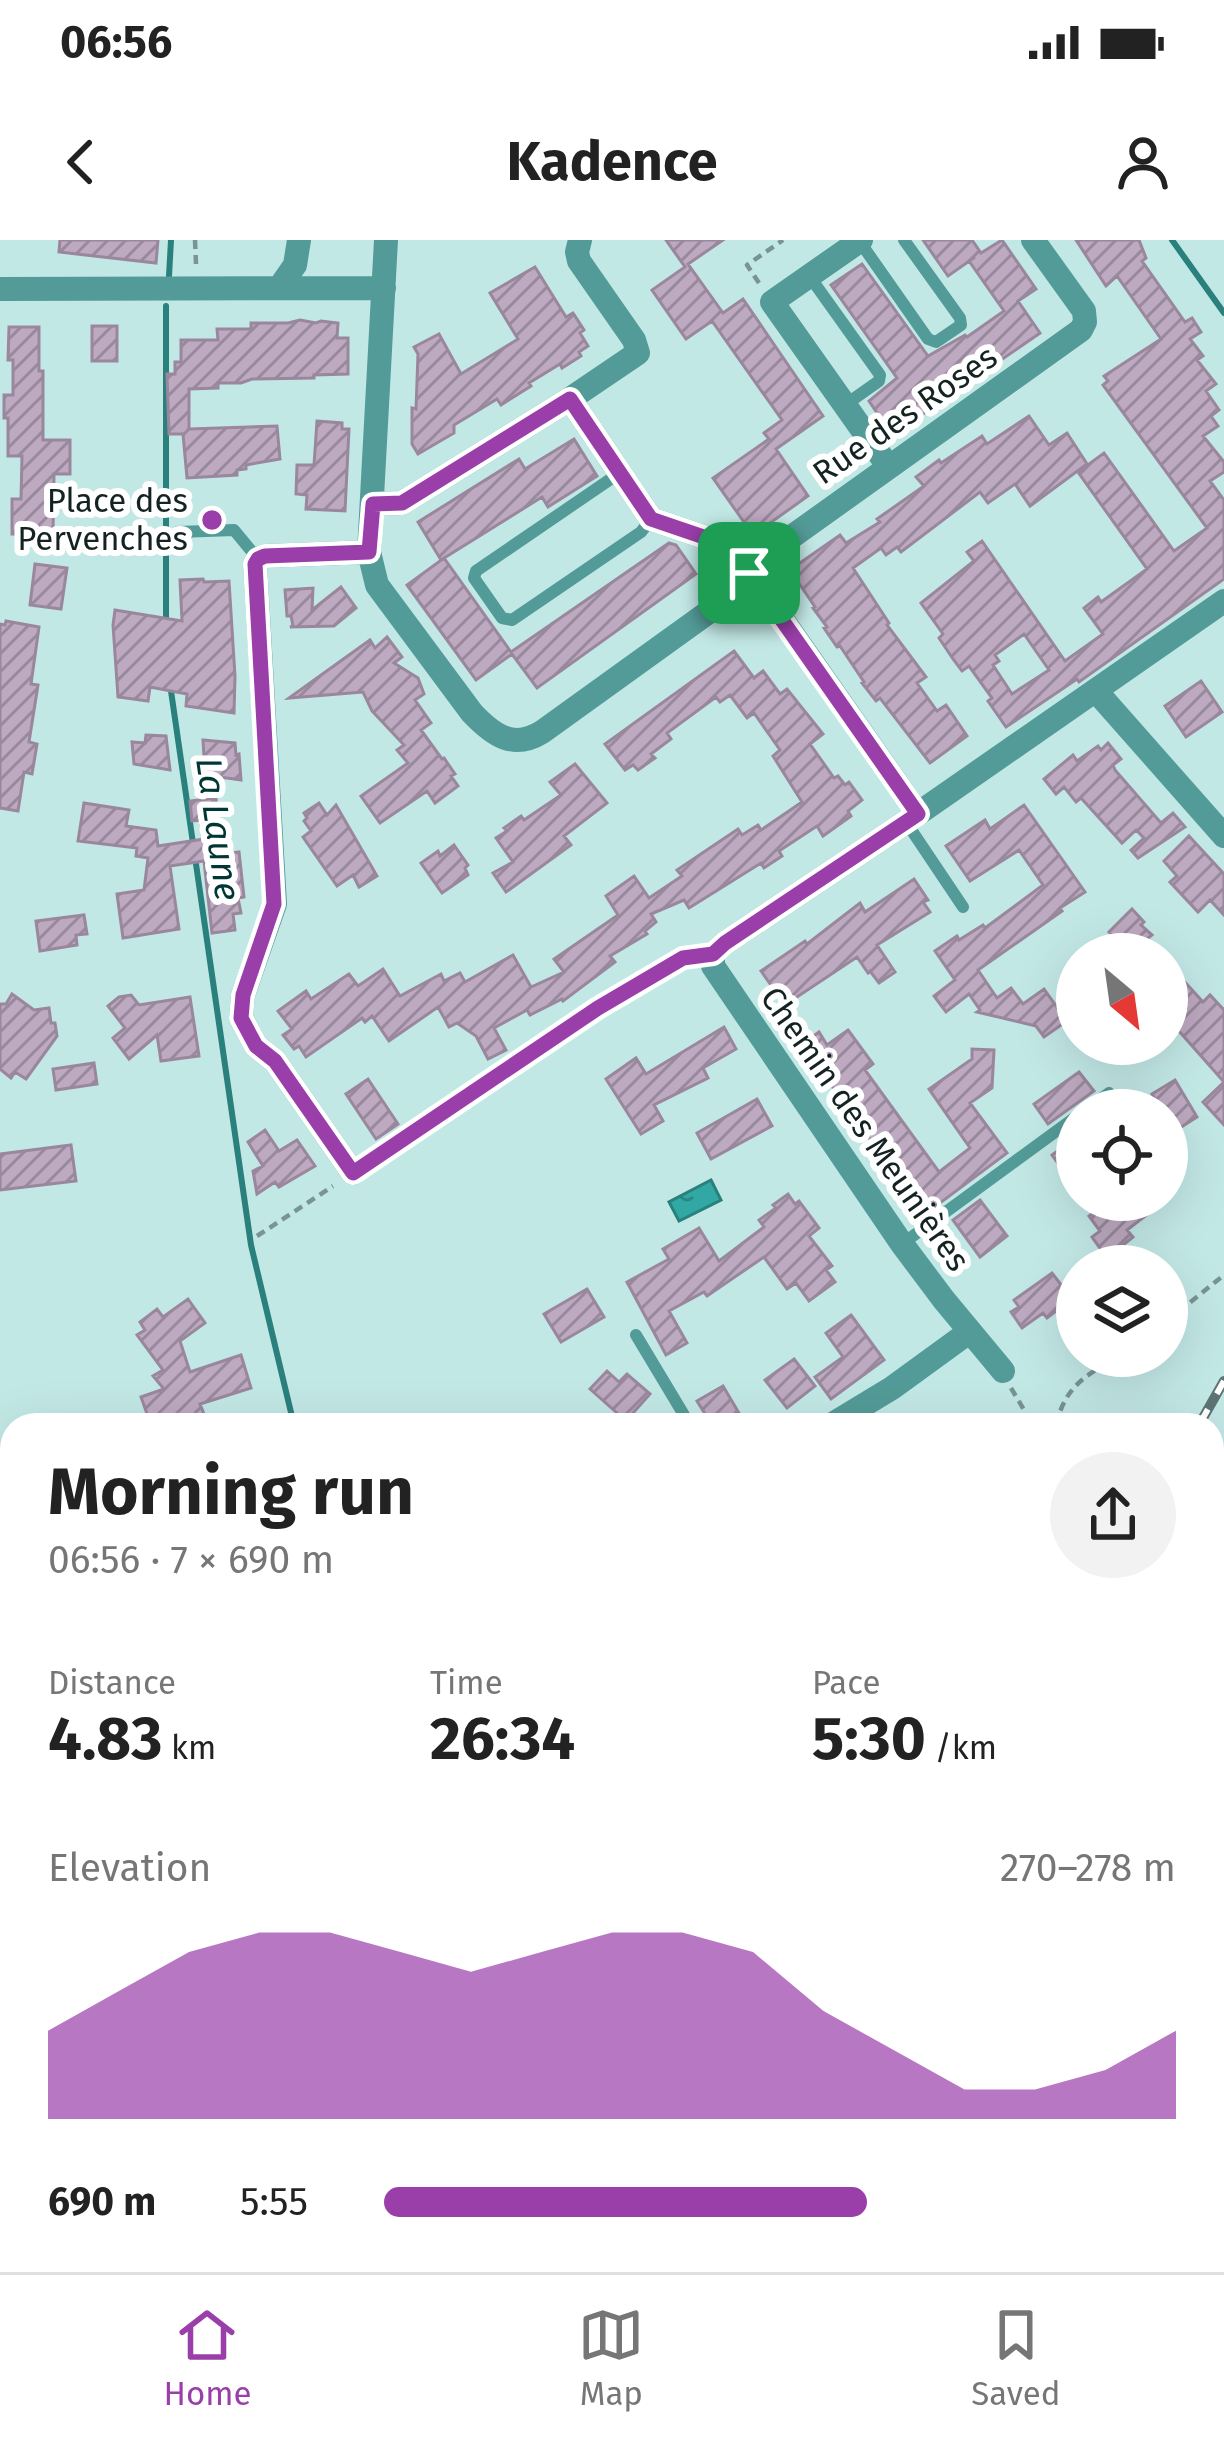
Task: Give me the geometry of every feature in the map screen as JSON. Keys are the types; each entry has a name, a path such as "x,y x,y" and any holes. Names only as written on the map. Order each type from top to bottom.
{"street":[{"name":"Rue des Roses","path":"386,240 369,552 377,585 472,713 486,728 511,740 542,732 735,592 762,558 1081,330 1084,311 1034,240"},
{"path":"373,504 402,503 638,352 579,261 580,240"},
{"path":"860,240 772,302 887,466"},
{"path":"0,289 279,289 299,264 384,288"},
{"path":"570,399 651,519 742,550 749,573 912,818"},
{"path":"353,1173 275,1061 256,1046 241,1018 243,995 274,904 255,564 265,556 369,552"},
{"path":"713,954 1224,601"},
{"path":"1096,692 1224,836"},
{"name":"Chemin des Meunières","path":"713,954 712,966 902,1244 1003,1371"},
{"path":"851,1413 969,1332"}],"lane":[{"path":"860,240 928,338 936,342 961,325 960,318 904,240"},
{"path":"810,276 880,375 879,381 845,405"},
{"path":"618,474 476,571 474,578 502,618 512,620 640,532 651,519"},
{"path":"178,532 234,530 258,559"},
{"path":"912,818 963,907"},
{"path":"473,1094 598,1008 683,958 713,954"},
{"path":"902,1244 1056,1131"},
{"path":"636,1335 683,1413"}],"path":[{"path":"772,302 746,266 783,240"},
{"path":"257,1236 473,1094"},
{"path":"1188,1304 1224,1275"},
{"path":"1003,1371 1026,1413"},
{"path":"1059,1413 1063,1399 1088,1377"}],"water":[{"path":"711,1180 721,1200 679,1221 669,1202"}],"building":[{"path":"60,240 158,240 156,263 59,252"},
{"path":"666,240 723,240 688,264 723,313 743,299 823,416 776,449 808,496 753,535 713,478 769,439 764,433 782,420 712,321 686,339 652,290 685,267"},
{"path":"923,240 972,240 981,253 1002,240 1036,289 1018,301 1040,333 897,432 890,432 869,401 897,378 831,285 862,264 928,356 1004,311 969,261 948,276"},
{"path":"1076,240 1139,240 1146,258 1142,261 1185,322 1192,318 1201,332 1190,339 1203,356 1197,360 1216,384 1206,391 1219,410 1211,416 1218,426 1203,436 1224,462 1224,472 1210,481 1224,500 1224,579 1079,682 1077,679 1006,727 969,666 962,671 953,659 939,638 943,634 921,603 974,561 967,552 982,541 1065,661 1103,634 1084,608 1098,597 1101,602 1147,569 1078,472 1104,453 1174,551 1207,528 1103,385 1108,381 1104,376 1161,339 1117,276 1106,286","holes":["1024,634 1049,670 1012,694 993,665 999,661 995,655"]},
{"path":"535,267 566,317 573,313 588,346 579,352 581,356 562,368 560,364 501,405 497,399 454,425 454,433 418,454 412,444 418,354 414,347 439,334 461,374 518,339 490,293"},
{"path":"251,323 338,323 337,338 348,338 348,374 252,379 189,389 189,429 277,426 280,459 246,465 237,475 187,478 183,434 169,434 167,374 175,374 175,362 181,362 181,340 218,340 217,329 251,329"},
{"path":"92,326 117,326 117,361 92,361"},
{"path":"9,327 39,327 43,440 70,440 70,474 54,474 53,534 12,534 12,499 21,499 22,456 8,456 8,418 4,418 4,395 13,395"},
{"path":"1029,416 1049,445 1067,433 1087,464 1030,506 1015,484 988,503 980,492 901,552 897,547 886,555 881,548 853,568 926,677 917,683 937,711 946,705 967,736 930,763 880,698 876,701 862,683 790,570 840,535 846,543 880,522 877,519 924,486 916,477 939,460 982,436 987,444"},
{"path":"317,421 342,423 342,429 349,429 345,511 306,509 307,495 296,494 297,465 314,465"},
{"path":"574,439 597,476 548,507 542,497 441,560 418,522 519,459 525,469"},
{"path":"669,543 676,545 696,574 537,688 512,654 476,680 407,585 444,558 511,652"},
{"path":"35,564 67,568 61,609 30,605"},
{"path":"180,580 229,581 234,713 186,706 187,694 150,687 148,701 118,697 115,610 182,621"},
{"path":"341,587 356,608 334,626 290,627 285,590 313,588 312,610"},
{"path":"0,624 39,627 31,684 38,685 29,742 37,744 32,774 24,772 18,811 0,808"},
{"path":"387,637 402,657 394,663 418,678 424,694 415,700 431,723 421,730 455,774 451,776 458,786 435,803 427,791 380,823 361,796 408,763 397,750 404,745 372,711 363,692 289,698 370,640 375,648"},
{"path":"734,651 754,678 763,671 780,694 787,689 823,734 810,744 834,778 838,776 845,785 849,782 862,800 848,811 851,816 823,836 817,826 779,851 782,856 764,868 761,863 689,908 684,900 651,914 656,922 647,934 610,956 615,962 563,1001 530,1015 527,1010 494,1028 506,1050 488,1059 476,1036 457,1023 449,1027 438,1007 389,1041 372,1016 306,1057 299,1046 294,1049 283,1035 292,1029 278,1011 306,991 311,999 349,974 358,986 383,969 400,996 441,974 444,981 460,973 465,982 513,955 531,987 564,972 554,959 618,915 606,896 634,876 649,898 682,876 677,870 738,829 742,835 758,825 761,830 802,802 773,756 780,750 754,713 747,718 730,695 720,702 716,697 667,733 671,739 638,770 633,765 625,770 605,744"},
{"path":"1201,681 1222,712 1186,737 1165,706"},
{"path":"146,735 166,736 170,770 134,764 132,742 145,743"},
{"path":"203,740 235,743 241,780 205,775"},
{"path":"1108,743 1121,759 1113,765 1115,770 1161,823 1173,813 1185,827 1138,858 1131,850 1144,838 1136,830 1122,843 1081,798 1076,802 1064,787 1056,794 1044,779 1073,755 1077,761"},
{"path":"575,764 607,803 564,836 571,845 506,892 493,873 513,862 496,838 521,816 524,820 561,795 550,782"},
{"path":"216,798 217,819 192,821 190,801"},
{"path":"84,803 129,810 126,826 156,830 158,846 204,839 206,856 239,852 244,897 238,898 241,913 233,914 235,930 212,933 204,861 170,866 179,929 123,938 117,894 144,890 148,858 136,856 137,848 78,841"},
{"path":"319,803 327,815 336,805 377,876 359,887 353,875 337,886 303,837 311,831 304,813"},
{"path":"1024,805 1085,892 978,970 997,998 1011,988 1023,1004 1044,989 1056,1006 1056,1029 1044,1037 1036,1026 977,1012 969,994 946,1012 934,996 955,980 935,951 957,936 959,940 985,928 1043,885 1019,850 970,881 946,846 985,820 990,829"},
{"path":"1189,836 1224,874 1224,915 1210,900 1198,912 1170,882 1177,876 1164,861"},
{"path":"454,845 468,865 468,875 442,893 421,863"},
{"path":"914,879 930,912 877,945 895,972 879,983 857,957 785,1005 761,971 807,944 860,903 865,912"},
{"path":"1132,909 1150,933 1110,933"},
{"path":"84,915 87,934 76,935 77,945 40,951 36,921"},
{"path":"1188,985 1203,1002 1210,995 1224,1010 1224,1082 1188,1041"},
{"path":"12,994 34,1010 49,1008 51,1023 55,1023 57,1036 26,1079 15,1072 11,1078 0,1069 0,1004 6,1004"},
{"path":"131,995 139,1005 190,997 199,1056 161,1061 157,1035 129,1059 113,1038 125,1028 108,1006"},
{"path":"724,1027 736,1049 703,1068 708,1078 654,1105 663,1121 641,1134 606,1079 636,1058 646,1074"},
{"path":"848,1030 873,1064 865,1070 939,1172 970,1148 929,1089 972,1059 972,1049 994,1050 992,1088 970,1103 1007,1153 928,1212 917,1198 914,1201 826,1078 821,1081 798,1047 819,1032 827,1045"},
{"path":"94,1063 97,1084 56,1090 53,1069"},
{"path":"1079,1072 1092,1089 1056,1089 1056,1118 1048,1124 1034,1104"},
{"path":"368,1079 398,1124 376,1139 346,1094"},
{"path":"1175,1080 1180,1089 1160,1089"},
{"path":"1224,1082 1224,1125 1203,1102"},
{"path":"757,1099 772,1126 711,1159 697,1133"},
{"path":"1188,1102 1197,1117 1188,1123"},
{"path":"265,1130 279,1151 297,1140 315,1166 257,1194 253,1171 263,1166 248,1142"},
{"path":"71,1145 76,1181 0,1190 0,1154"},
{"path":"788,1194 819,1228 809,1236 832,1266 826,1270 835,1282 809,1301 796,1283 787,1289 764,1257 707,1296 704,1292 669,1311 687,1343 666,1355 627,1282 669,1259 663,1249 699,1228 719,1261 764,1227 759,1220"},
{"path":"980,1200 1007,1236 980,1257 953,1220"},
{"path":"1093,1221 1139,1221 1127,1230 1133,1237 1123,1245 1098,1245 1092,1237 1100,1231"},
{"path":"1052,1273 1056,1278 1056,1311 1047,1318 1043,1313 1022,1328 1011,1312 1019,1307 1014,1300"},
{"path":"587,1289 604,1317 561,1342 544,1314"},
{"path":"188,1299 205,1323 180,1341 190,1372 241,1355 251,1388 200,1404 204,1413 147,1413 141,1397 164,1389 153,1376 163,1370 137,1335 145,1330 140,1322 157,1309 163,1317"},
{"path":"851,1315 884,1360 831,1399 815,1377 843,1357 826,1333"},
{"path":"794,1359 815,1386 787,1408 765,1380"},
{"path":"607,1371 619,1382 627,1374 650,1394 633,1413 617,1413 590,1389"},
{"path":"723,1386 739,1413 704,1413 697,1401"}],"waterway":[{"name":"La Laune","path":"169,276 171,240"},
{"path":"1172,240 1224,313"},
{"name":"La Laune","path":"166,306 166,623"},
{"name":"La Laune","path":"170,684 251,1245 291,1413"}],"railway":[{"path":"1206,1413 1224,1381"}],"place":[{"name":"Place des Pervenches","path":"212,520"}],"route":[{"path":"570,399 651,519 742,550 749,573 918,814 713,954 683,958 598,1008 353,1173 275,1061 256,1046 241,1018 243,995 274,904 258,559 369,552 373,504 402,503 570,399"}]}
